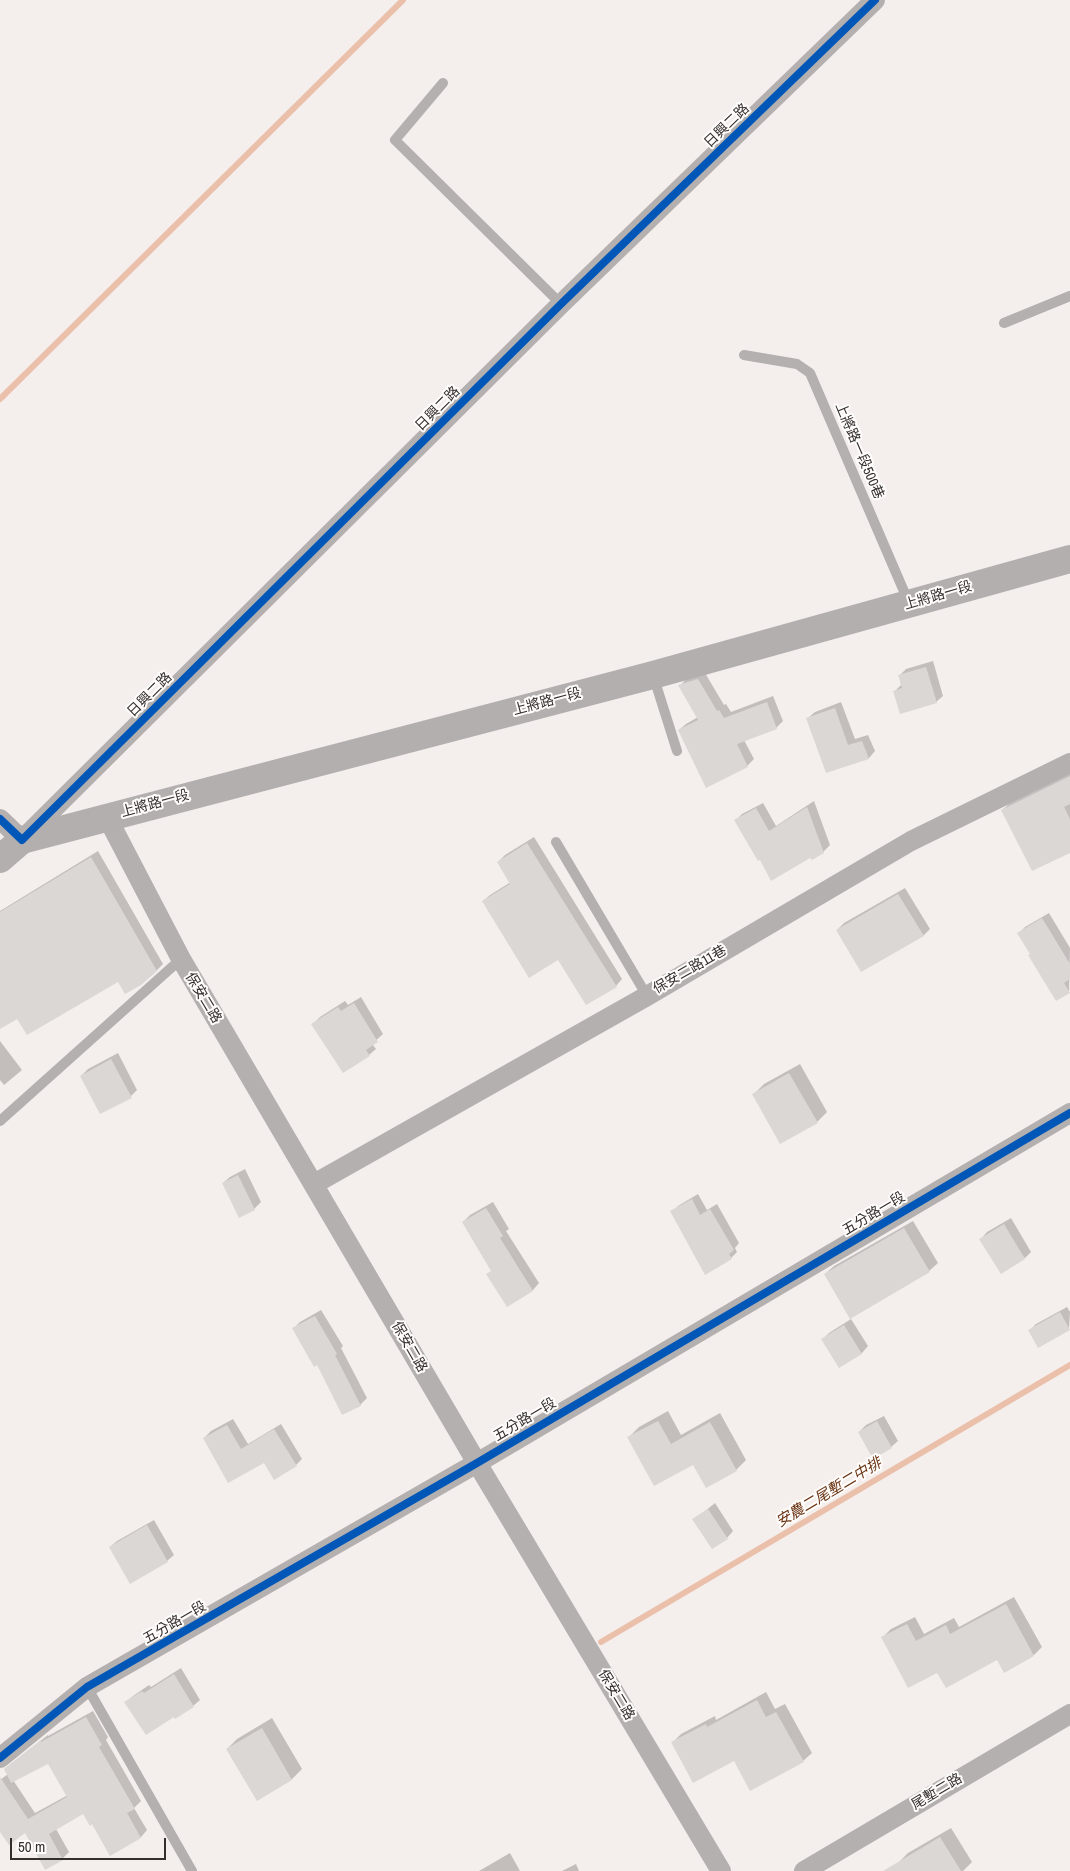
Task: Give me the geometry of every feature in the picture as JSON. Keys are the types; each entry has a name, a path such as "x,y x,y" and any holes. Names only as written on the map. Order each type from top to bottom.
{"main road":[{"name":"上將路一段","path":"22,840 653,675 1070,559"},
{"path":"0,859 22,840"}],"street":[{"name":"日興二路","path":"22,840 562,304 875,0"},
{"name":"保安二路11巷","path":"314,1184 647,996 911,841 1070,763"},
{"name":"保安二路","path":"107,817 181,959 477,1463 721,1871"},
{"path":"0,819 22,840"},
{"name":"五分路一段","path":"0,1758 87,1688 477,1463 1070,1113"},
{"name":"尾塹二路","path":"804,1871 1070,1714"}],"lane":[{"path":"443,83 395,140 562,304"},
{"path":"1004,323 1070,296"},
{"name":"上將路一段500巷","path":"744,355 797,364 810,373 910,604"},
{"path":"653,675 677,751"},
{"path":"556,842 647,996"},
{"path":"0,1121 181,959"},
{"path":"87,1688 192,1871"}],"building":[{"path":"926,667 937,703 900,714 893,691 902,688 898,675"},
{"path":"698,679 717,711 719,710 724,718 767,702 777,729 737,744 748,767 706,788 678,730 698,720 678,685"},
{"path":"835,708 848,745 862,741 869,759 826,773 806,718"},
{"path":"1070,776 1070,804 1064,807 1070,819 1070,853 1032,871 1001,810"},
{"path":"807,807 824,853 812,860 810,858 771,881 734,820 756,808 769,831"},
{"path":"527,843 617,987 586,1005 558,960 529,978 482,901 510,884 497,862"},
{"path":"91,857 157,971 141,985 125,994 118,982 27,1035 17,1019 0,1029 0,912"},
{"path":"898,894 924,936 861,972 836,930"},
{"path":"1042,918 1070,964 1070,979 1064,983 1070,993 1056,1001 1017,933"},
{"path":"354,1003 378,1042 366,1050 370,1056 343,1073 311,1024 338,1007 341,1011"},
{"path":"111,1059 132,1098 100,1114 80,1076"},
{"path":"789,1073 818,1123 780,1144 752,1094"},
{"path":"238,1175 255,1210 239,1218 222,1183"},
{"path":"692,1199 700,1215 710,1209 734,1250 729,1254 732,1259 705,1275 670,1211"},
{"path":"486,1208 503,1236 500,1238 533,1291 507,1307 486,1274 491,1271 462,1222"},
{"path":"1004,1224 1025,1259 1001,1274 979,1239"},
{"path":"904,1228 930,1272 850,1319 824,1274"},
{"path":"1060,1312 1070,1330 1038,1348 1028,1330"},
{"path":"315,1316 337,1354 335,1355 361,1406 342,1415 317,1365 314,1367 292,1328"},
{"path":"844,1325 862,1354 839,1368 821,1339"},
{"path":"658,1421 671,1444 710,1422 737,1471 706,1488 693,1465 654,1486 627,1437"},
{"path":"877,1421 892,1448 873,1459 858,1432"},
{"path":"227,1425 241,1449 274,1429 297,1466 274,1480 264,1463 228,1483 203,1438"},
{"path":"708,1509 728,1539 712,1549 692,1519"},
{"path":"147,1525 168,1562 130,1584 109,1547"},
{"path":"1006,1604 1034,1656 1004,1673 997,1660 946,1688 937,1673 908,1688 881,1637 907,1624 916,1641 946,1625 950,1634"},
{"path":"174,1674 194,1707 146,1735 124,1702 142,1691 144,1693"},
{"path":"757,1700 766,1717 776,1712 804,1762 750,1791 734,1761 693,1783 671,1742 706,1724 707,1727"},
{"path":"86,1717 102,1745 99,1747 135,1809 127,1813 141,1838 110,1856 92,1824 90,1826 83,1814 49,1834 63,1860 45,1870 25,1833 9,1845 0,1832 0,1777 28,1819 67,1797 48,1764 11,1783 4,1769 41,1740 41,1742"},
{"path":"262,1728 292,1780 257,1801 226,1749"},
{"path":"940,1837 961,1871 883,1871"}],"waterway":[{"path":"0,399 403,0"},
{"name":"安農二尾塹二中排","path":"601,1642 1070,1365"}],"cycle path":[{"path":"0,819 22,840 561,304 875,0"},
{"path":"0,1758 87,1687 477,1463 1070,1113"}]}
